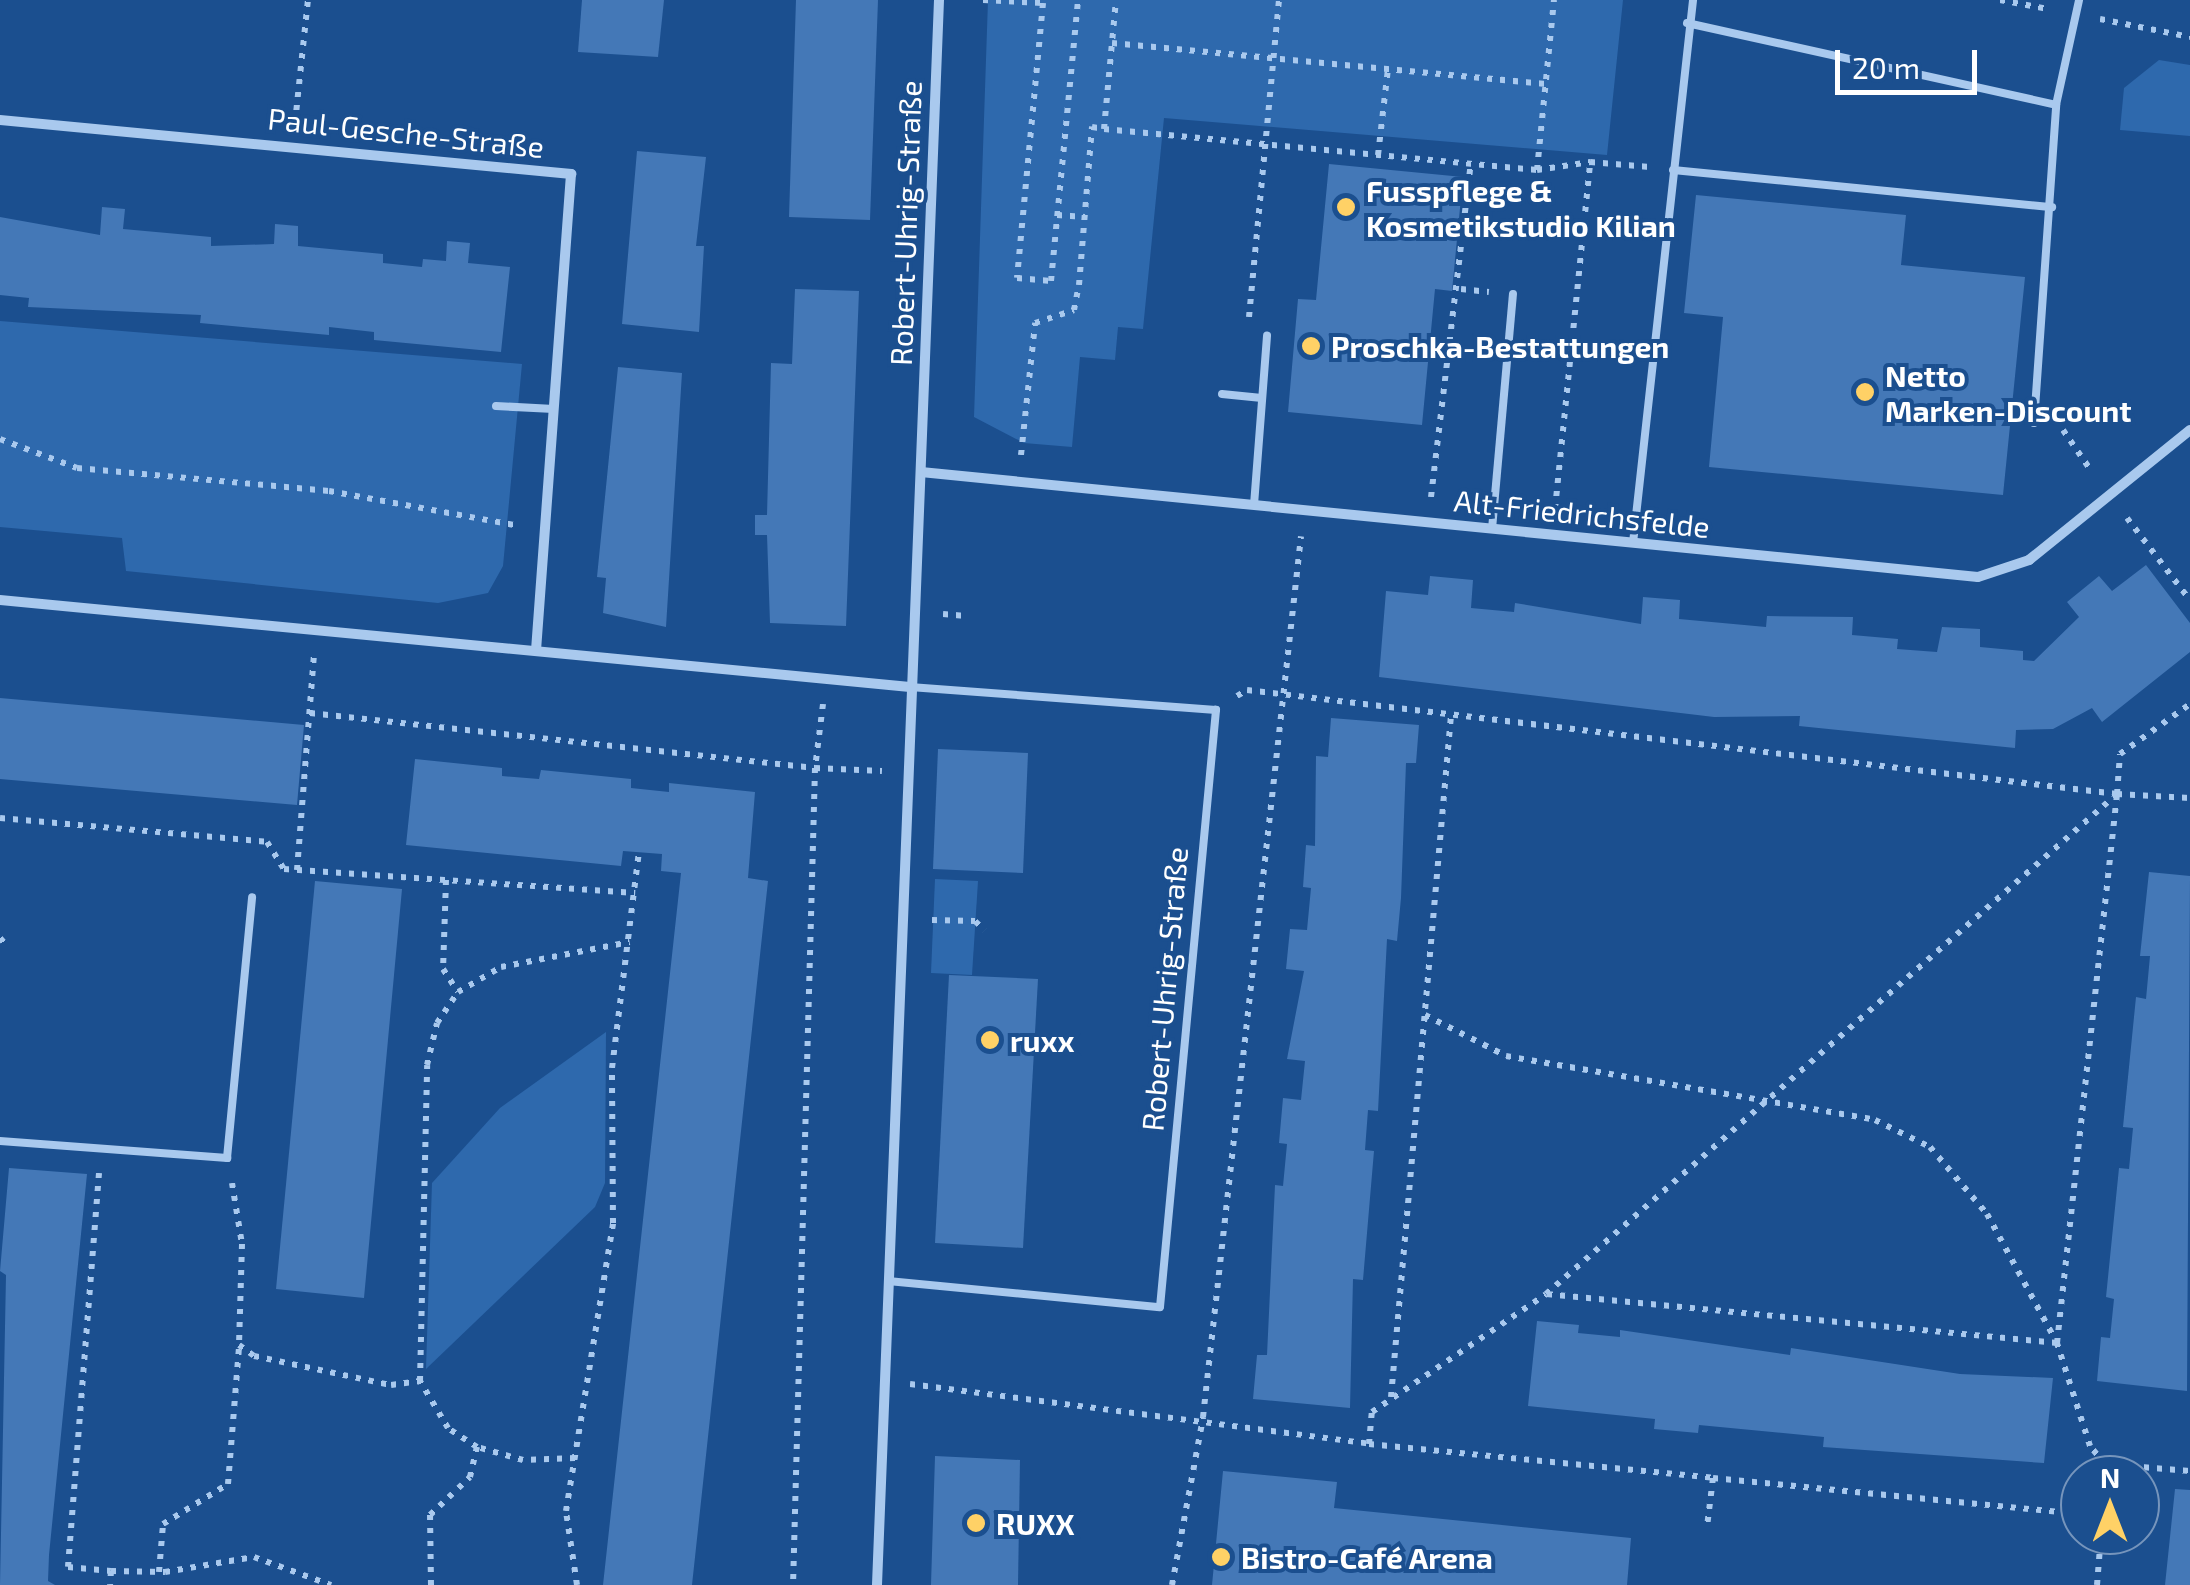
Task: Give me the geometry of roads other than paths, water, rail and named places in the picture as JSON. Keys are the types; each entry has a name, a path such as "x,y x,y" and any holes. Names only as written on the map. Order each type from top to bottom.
{"street":[{"name":"Robert-Uhrig-Straße","path":"877,1585 905,766 939,0"},
{"name":"Paul-Gesche-Straße","path":"0,120 571,174 536,650"},
{"name":"Alt-Friedrichsfelde","path":"920,472 1978,577 2029,560 2112,498 2190,430"},
{"path":"0,600 910,687"}],"lane":[{"path":"1633,543 1693,0"},
{"path":"2034,423 2052,208 2056,105 2079,0"},
{"path":"1688,23 2056,105"},
{"path":"1673,170 2052,208"},
{"path":"1492,529 1513,294"},
{"path":"1254,506 1267,335"},
{"path":"1222,394 1262,398"},
{"path":"496,406 554,409"},
{"name":"Robert-Uhrig-Straße","path":"888,1281 1160,1306 1216,710 910,687"},
{"path":"0,1141 227,1158 252,896"}],"place":[{"name":"Fusspflege & Kosmetikstudio Kilian","path":"1346,207"},
{"name":"Proschka-Bestattungen","path":"1311,346"},
{"name":"Netto Marken-Discount","path":"1865,392"},
{"name":"ruxx","path":"990,1040"},
{"name":"RUXX","path":"976,1523"},
{"name":"Bistro-Café Arena","path":"1221,1557"}]}
